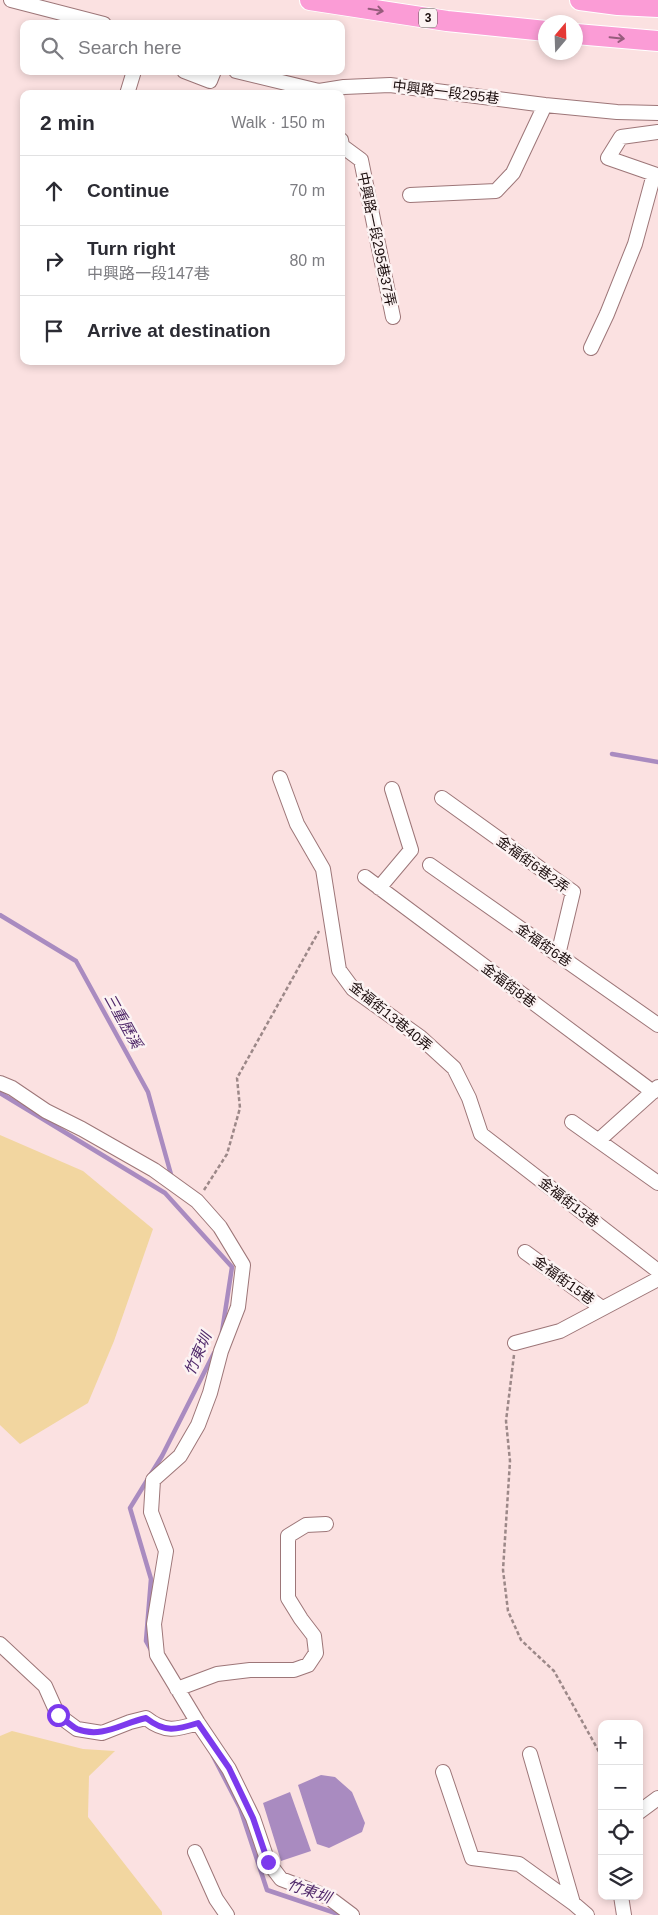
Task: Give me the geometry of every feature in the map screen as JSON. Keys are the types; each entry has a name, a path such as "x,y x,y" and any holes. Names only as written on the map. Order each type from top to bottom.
{"highway":[{"name":"3","path":"310,0 447,21 538,30"},
{"path":"580,0 618,5 658,7"},
{"path":"583,35 658,41"}],"street":[{"path":"11,0 88,20"},
{"path":"128,90 133,75"},
{"path":"194,75 210,81 212,75"},
{"name":"中興路一段295巷","path":"253,75 315,90"},
{"name":"中興路一段295巷","path":"344,90 390,84 617,112 658,113"},
{"path":"410,196 496,191 513,173 545,104"},
{"path":"591,348 635,244 654,174 608,158 621,137 658,132"},
{"name":"中興路一段295巷37弄","path":"345,148 361,160 392,318"},
{"name":"金福街13巷40弄","path":"280,778 297,824 323,870 339,970 353,989 420,1037 454,1068 469,1098 481,1134"},
{"path":"379,888 411,850 392,789"},
{"name":"金福街6巷2弄","path":"442,798 573,892 558,955"},
{"name":"金福街6巷","path":"430,865 658,1025"},
{"name":"金福街8巷","path":"365,877 655,1090"},
{"path":"0,1083 12,1088 46,1111 154,1170 197,1201 220,1228 242,1265 238,1307 221,1351 210,1393 198,1425 180,1456 154,1480 151,1512 166,1551 154,1624 157,1655 198,1723 229,1768 253,1818 268,1862 281,1878 328,1897 352,1915"},
{"path":"599,1140 655,1090"},
{"path":"572,1122 658,1183"},
{"name":"金福街13巷","path":"481,1134 658,1271"},
{"name":"金福街15巷","path":"525,1252 602,1308"},
{"path":"515,1343 560,1331 658,1278"},
{"path":"177,1689 217,1674 250,1670 294,1670 308,1665 316,1653 314,1636 288,1598 288,1536 306,1524 326,1524"},
{"path":"0,1644 45,1686 58,1715 77,1728 102,1733 146,1718 158,1727 178,1730 198,1723"},
{"path":"530,1754 573,1902"},
{"path":"443,1772 472,1858 519,1864 573,1902 587,1915"},
{"path":"642,1810 658,1798"},
{"path":"194,1852 216,1899 227,1915"},
{"path":"622,1900 624,1915"}],"path":[{"path":"197,1201 227,1154 240,1108 237,1078 330,910"},
{"path":"515,1343 512,1385 506,1421 510,1461 503,1570 508,1612 521,1640 554,1671 598,1751"}],"shaded area":[{"path":"0,1135 83,1171 153,1229 114,1341 88,1403 20,1444 0,1425"},
{"path":"12,1731 83,1749 115,1751 89,1776 88,1817 162,1912 162,1915 0,1915 0,1736"},
{"path":"321,1775 335,1777 352,1792 365,1823 362,1832 329,1848 317,1844 298,1785"},
{"path":"290,1792 311,1851 281,1861 263,1803"}],"waterway":[{"path":"612,754 658,762"},
{"name":"三重歷溪","path":"0,915 76,961 148,1092 172,1178"},
{"name":"竹東圳","path":"0,1093 165,1193 232,1267 222,1332"},
{"name":"竹東圳","path":"152,1652 146,1641 151,1579 130,1508 162,1456 214,1353"},
{"name":"竹東圳","path":"213,1756 240,1808 267,1890 341,1915"}],"route":[{"path":"58,1715 77,1728 102,1733 146,1718 158,1727 178,1730 198,1723 229,1768 253,1818 268,1862"}]}
